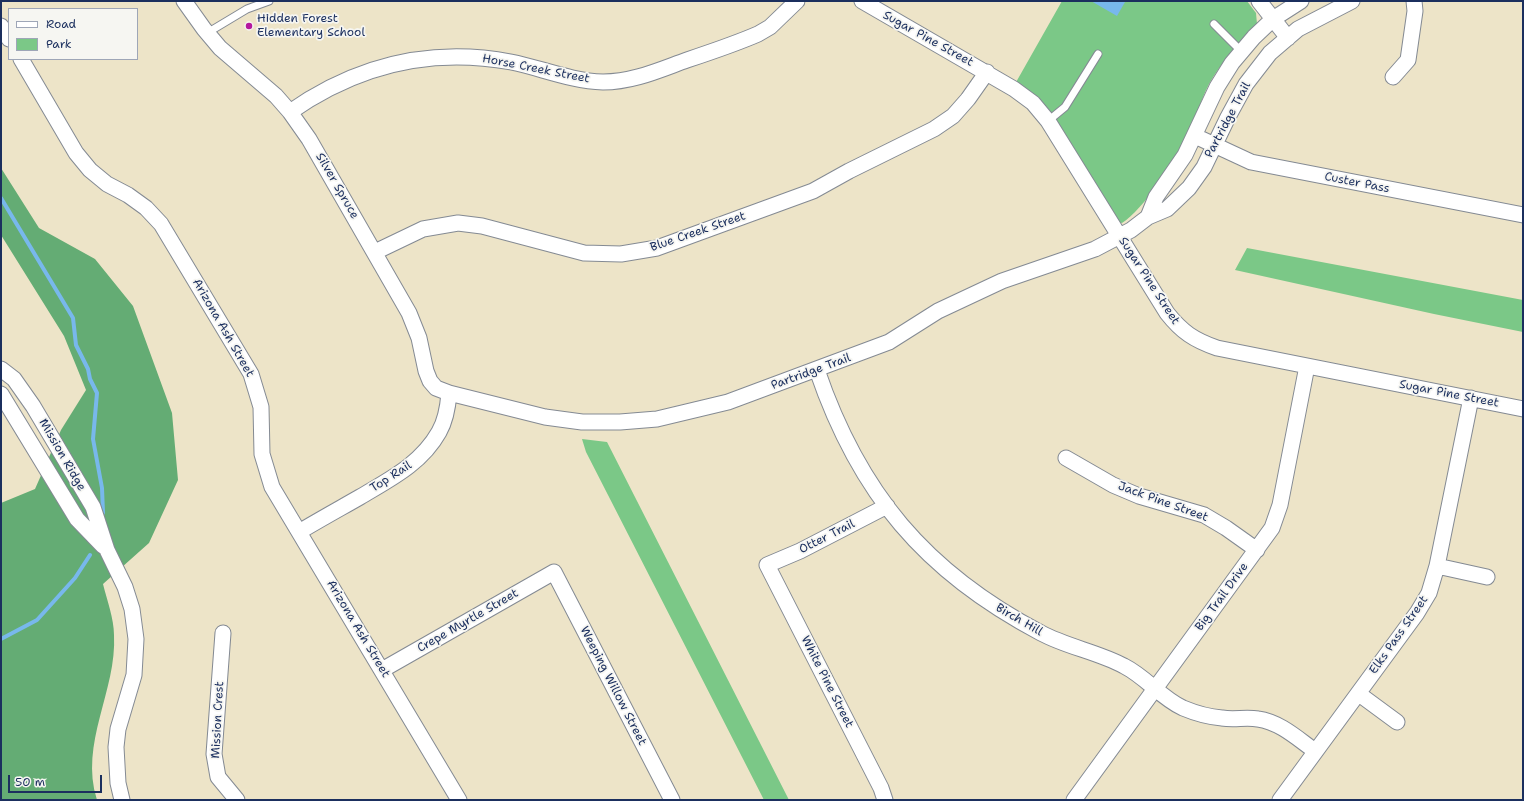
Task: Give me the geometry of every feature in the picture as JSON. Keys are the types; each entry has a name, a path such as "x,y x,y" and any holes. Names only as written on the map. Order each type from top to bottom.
{"street":[{"name":"Silver Spruce","path":"184,1 220,48 276,96 310,139 409,313 419,338 426,371 430,381 436,388 449,393"},
{"name":"Horse Creek Street","path":"290,112 314,96 340,82 381,67 424,58 454,56 483,57 513,62 579,79 602,82 628,81 758,34 770,27 797,1"},
{"name":"Sugar Pine Street","path":"862,1 987,72 1033,103 1048,121 1167,313 1177,326 1196,340 1217,348 1523,408"},
{"path":"1259,1 1288,38"},
{"name":"Partridge Trail","path":"1148,217 1156,197 1185,155 1217,87 1254,37 1273,19 1301,1"},
{"name":"Partridge Trail","path":"449,393 545,417 582,422 620,422 676,415 728,402 889,342 938,311 1002,281 1095,249 1120,237 1148,217 1167,209 1189,188 1204,167 1246,84 1270,53 1298,29 1352,1"},
{"path":"1393,77 1408,60 1414,1"},
{"path":"1,26 8,37"},
{"name":"Arizona Ash Street","path":"21,60 76,153 90,170 107,184 128,195 146,208 161,224 251,374 261,407 261,442 264,465 272,487 459,800"},
{"name":"Blue Creek Street","path":"375,252 423,229 458,223 482,226 584,252 621,254 657,248 813,192 849,171 934,129 953,116 968,99 987,72"},
{"name":"Custer Pass","path":"1195,136 1251,162 1523,215"},
{"name":"Big Trail Drive","path":"1074,800 1272,528 1280,505 1307,366"},
{"name":"Mission Ridge","path":"1,368 14,380 33,406 93,507 107,550 124,587 132,609 136,639 134,675 118,729 116,747 118,783 122,800"},
{"name":"Birch Hill","path":"817,370 826,395 850,449 874,490 899,522 930,556 965,586 1002,612 1043,634 1125,666 1145,679 1155,689 1183,708 1210,716 1259,719 1281,727 1316,751"},
{"name":"Top Rail","path":"298,532 399,474 425,453 440,431 447,410 449,393"},
{"name":"Mission Ridge","path":"1,394 77,519 107,550"},
{"name":"Elks Pass Street","path":"1280,800 1417,613 1429,592 1437,566 1471,398"},
{"path":"15,416 33,406"},
{"name":"Jack Pine Street","path":"1066,458 1113,485 1139,496 1204,515 1226,528 1257,550"},
{"path":"53,480 72,471"},
{"name":"Otter Trail","path":"767,565 800,551 886,506"},
{"name":"White Pine Street","path":"767,565 877,781 885,800"},
{"path":"1437,566 1486,577"},
{"name":"Crepe Myrtle Street","path":"382,670 554,572"},
{"name":"Weeping Willow Street","path":"554,572 672,800"},
{"name":"Mission Crest","path":"223,633 214,754 218,776 237,800"},
{"path":"1358,694 1397,722"}],"lane":[{"path":"247,9 250,1"},
{"path":"207,33 247,9 269,1"},
{"path":"1214,24 1242,52"},
{"path":"1048,121 1066,107 1098,54"}],"green space":[{"path":"1062,1 1247,1 1256,13 1257,24 1225,60 1209,84 1190,131 1175,159 1149,196 1130,217 1122,223 1118,222 1015,84"},
{"path":"1,168 39,228 95,259 133,306 172,413 178,480 149,543 103,584 112,616 114,635 110,676 95,738 92,758 93,779 97,800 1,800 1,503 35,489 61,430 86,390 64,336 1,235"},
{"path":"1247,248 1523,300 1523,332 1235,270"},
{"path":"582,439 607,442 789,800 764,800 586,452"}],"water":[{"path":"1091,1 1124,1 1125,2 1117,16"}],"waterway":[{"path":"1,198 73,318 76,345 88,369 90,379 97,393 93,439 102,488 103,513"},
{"path":"1,639 37,620 75,578 90,555"}],"place":[{"name":"Hidden Forest Elementary School","path":"249,26"}]}
